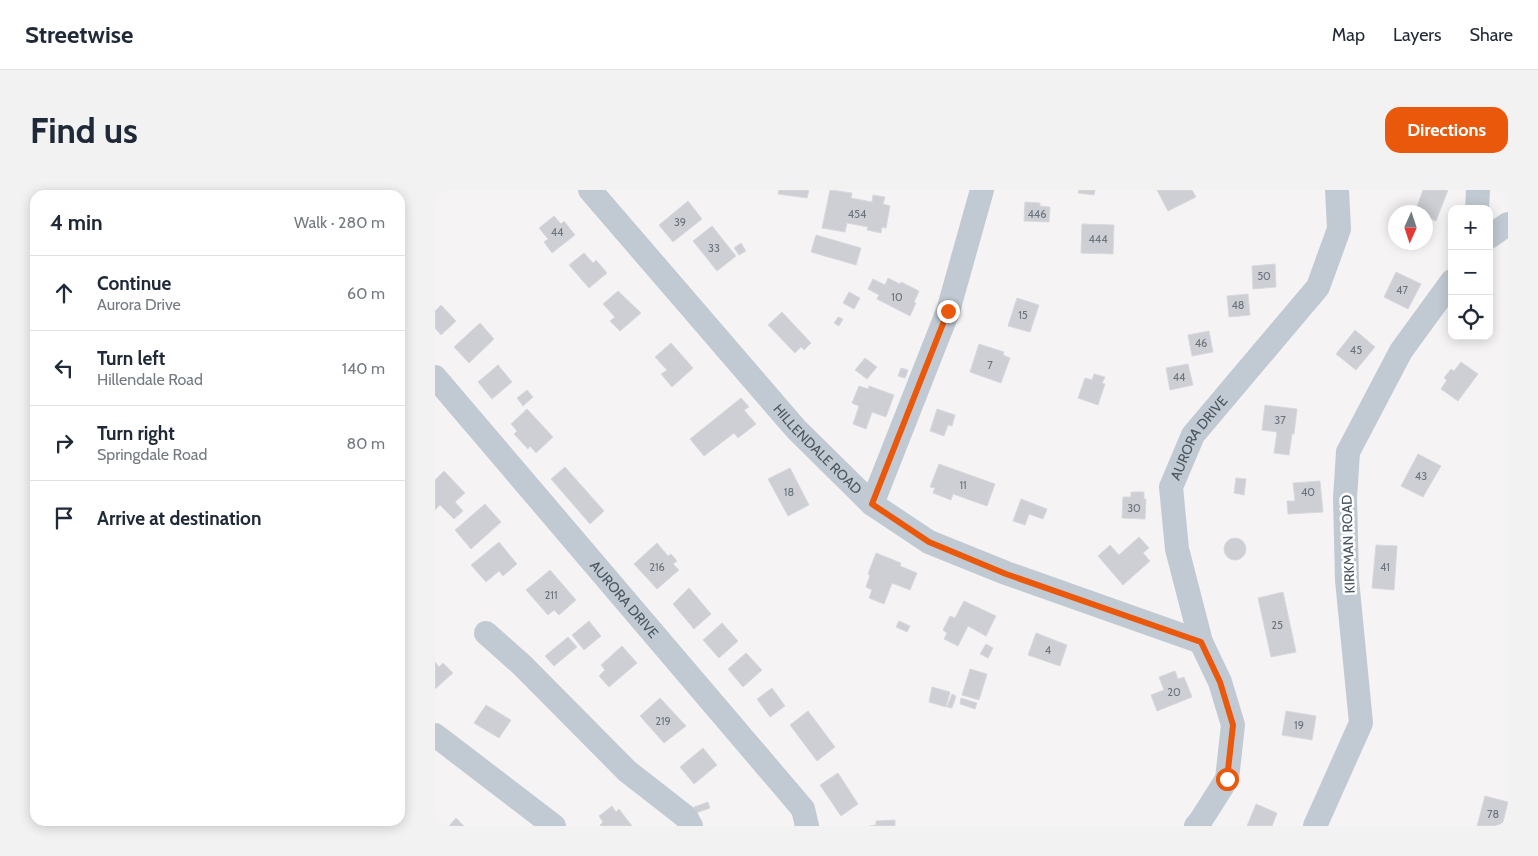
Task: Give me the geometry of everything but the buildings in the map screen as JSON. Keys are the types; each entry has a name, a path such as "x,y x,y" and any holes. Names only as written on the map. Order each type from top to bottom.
{"street":[{"name":"HILLENDALE ROAD","path":"590,190 795,429 872,504 929,542 1006,574 1201,642"},
{"path":"872,504 948,311 982,190"},
{"name":"AURORA DRIVE","path":"1196,826 1227,779 1233,725 1220,682 1201,642 1177,549 1171,486 1193,435 1318,287 1339,229 1337,190"},
{"path":"1477,205 1478,190"},
{"path":"1493,234 1508,224"},
{"name":"KIRKMAN ROAD","path":"1315,826 1361,723 1347,580 1345,498 1348,452 1401,352 1448,287"},
{"name":"AURORA DRIVE","path":"435,377 803,809 807,826"},
{"path":"486,633 522,665 627,770 686,818 691,826"},
{"path":"435,735 554,826"}],"route":[{"path":"948,311 872,504 929,542 1006,574 1201,642 1220,682 1233,725 1227,779"}]}
